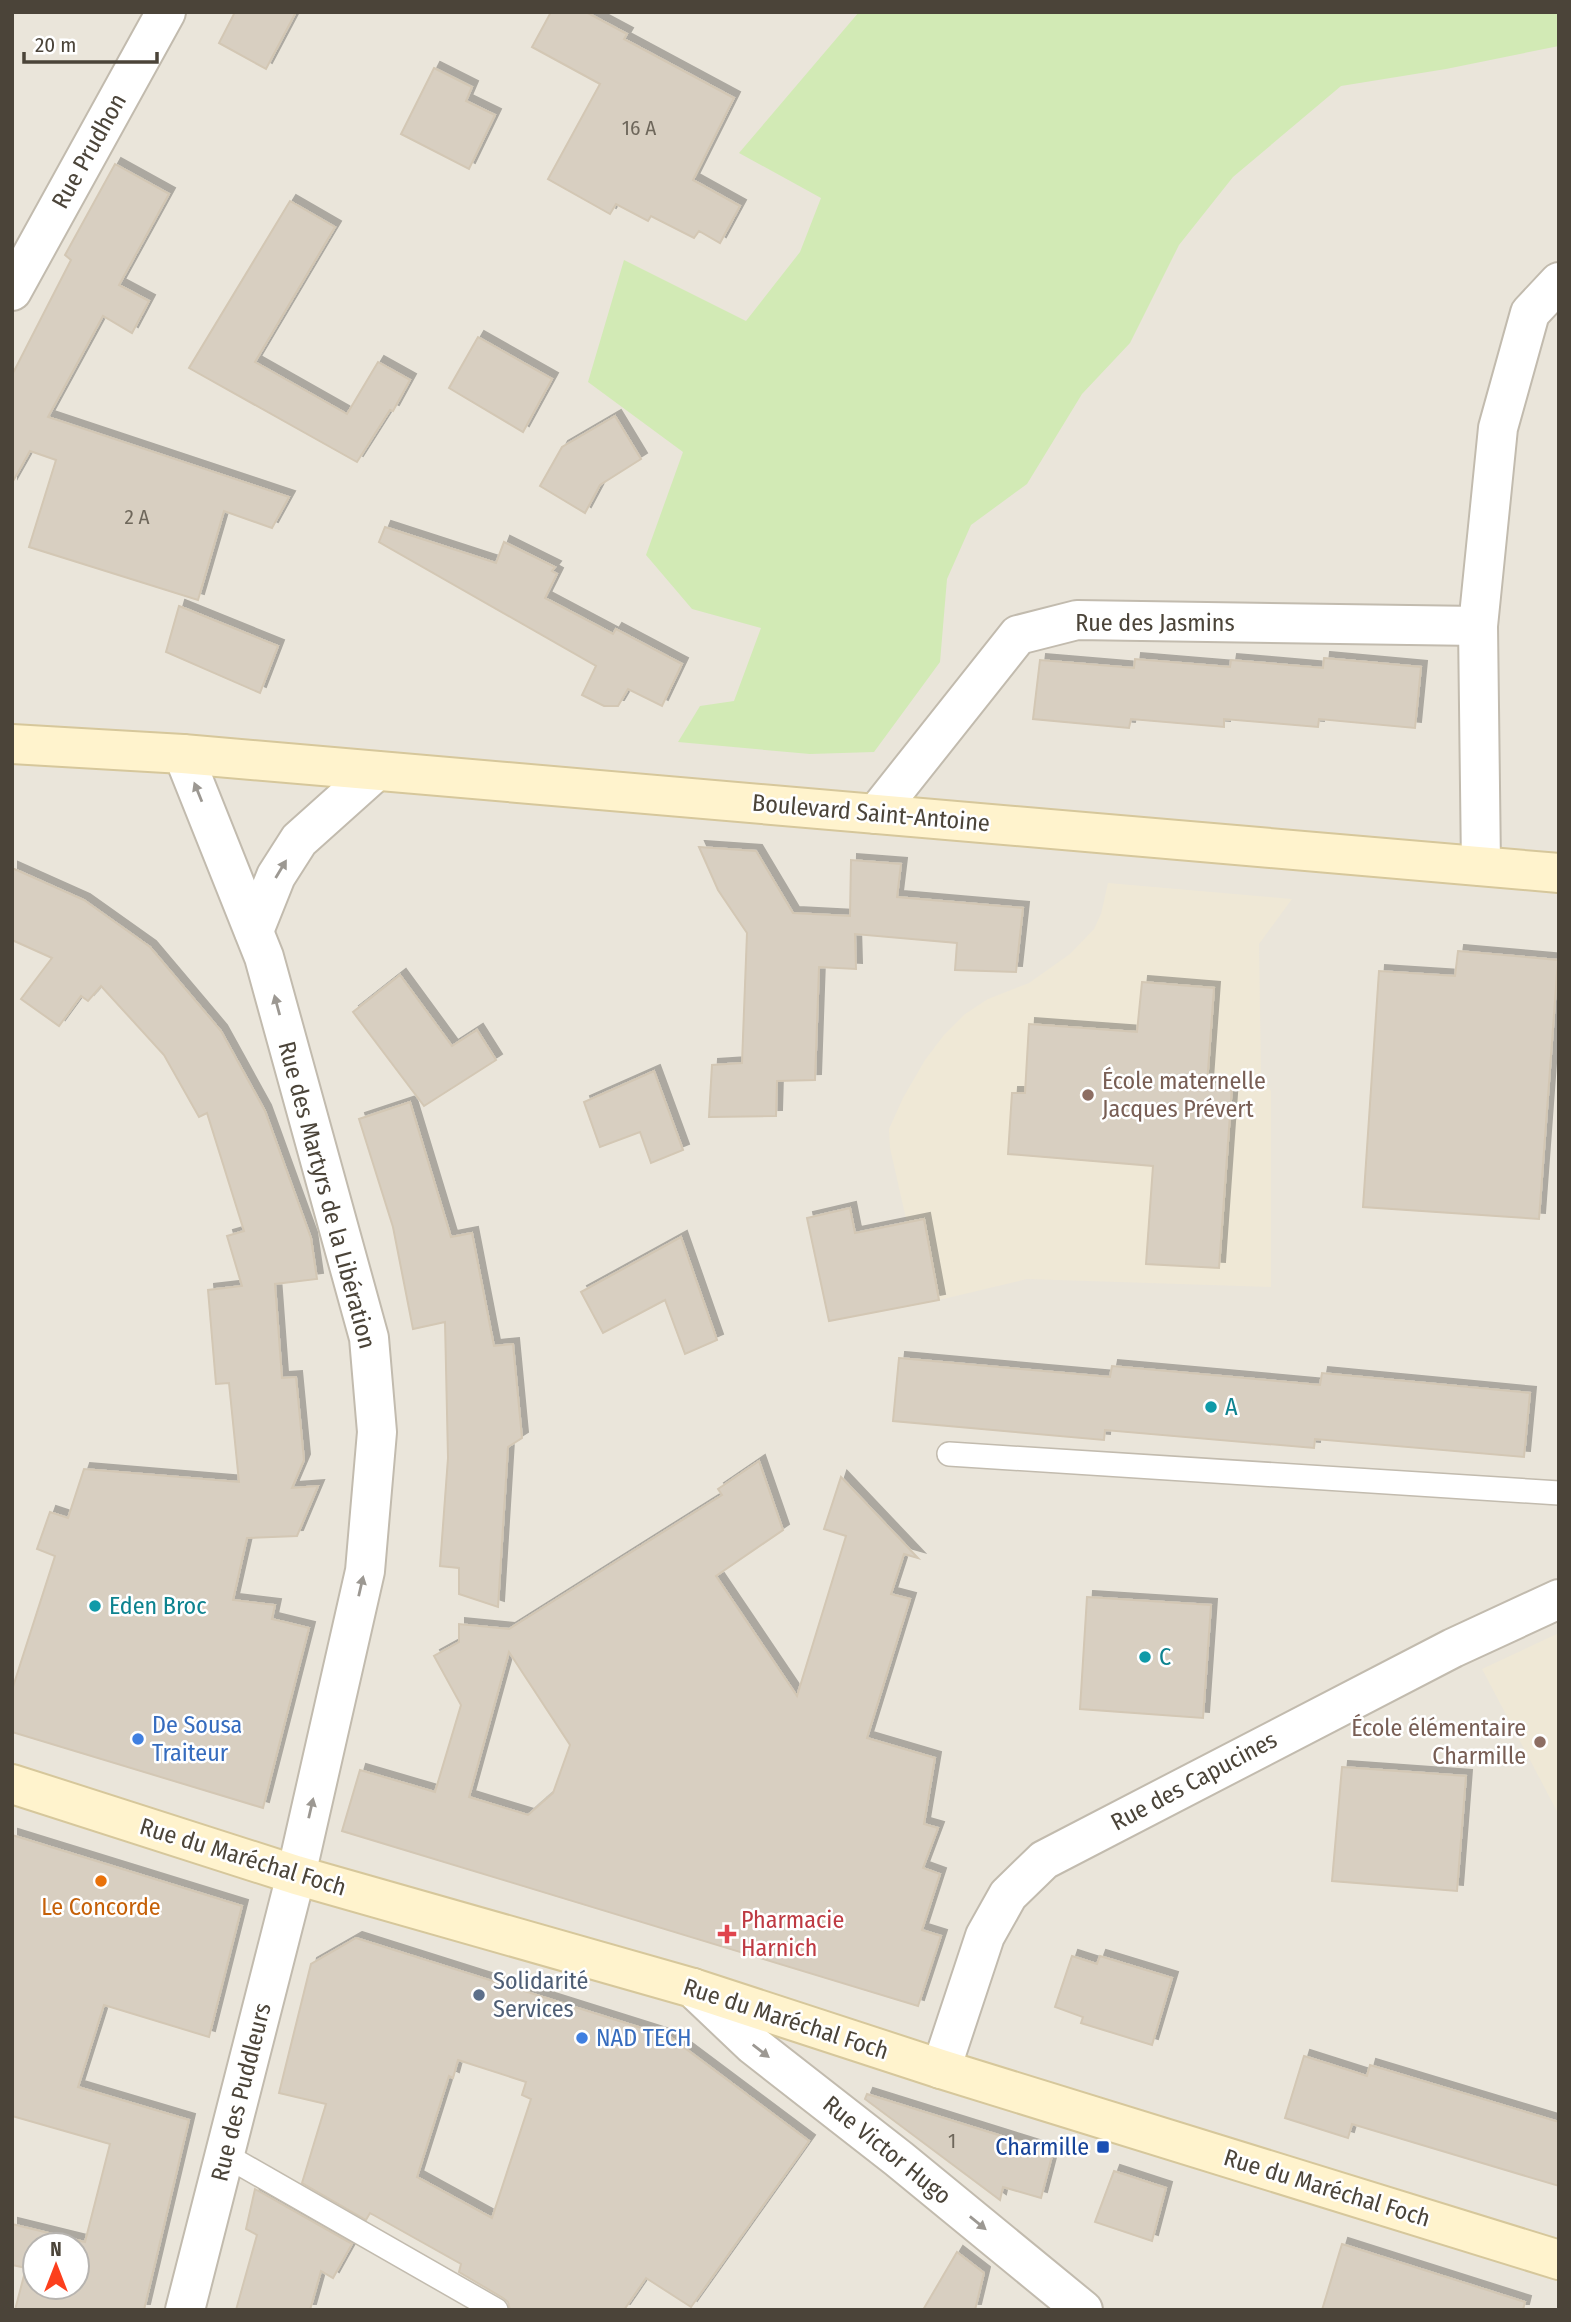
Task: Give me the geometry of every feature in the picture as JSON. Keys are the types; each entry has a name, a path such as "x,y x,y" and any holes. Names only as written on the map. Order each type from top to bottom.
{"main road":[{"path":"12,744 183,754"},
{"name":"Boulevard Saint-Antoine","path":"183,754 1559,873"},
{"name":"Rue du Maréchal Foch","path":"12,1784 296,1875 693,1988 941,2069 1559,2260"}],"street":[{"name":"Rue Prudhon","path":"12,291 166,12"},
{"path":"1481,866 1478,626 1498,428 1530,313 1559,282"},
{"name":"Rue des Jasmins","path":"876,814 1018,635 1077,621 1478,626"},
{"name":"Rue des Martyrs de la Libération","path":"183,754 264,957 369,1338 377,1432 365,1571 296,1875"},
{"path":"254,931 276,876 299,840 376,771"},
{"name":"Rue des Capucines","path":"941,2069 985,1936 1008,1895 1044,1860 1453,1648 1559,1599"},
{"name":"Rue des Puddleurs","path":"185,2310 296,1875"},
{"name":"Rue Victor Hugo","path":"693,1988 753,2045 899,2159 1083,2310"}],"lane":[{"path":"949,1454 1559,1493"},
{"path":"225,2155 496,2310"}],"shaded area":[{"path":"12,12 1559,12 1559,2310 12,2310"},
{"name":"École maternelle Jacques Prévert","path":"1108,883 1292,899 1259,944 1261,1073 1271,1091 1271,1287 1027,1279 939,1300 924,1220 907,1223 890,1148 889,1129 925,1060 944,1035 965,1014 988,999 1029,983 1070,954 1094,929 1101,914"},
{"name":"École élémentaire Charmille","path":"1559,1633 1559,1815 1482,1669"}],"green space":[{"path":"859,12 1559,12 1559,46 1446,69 1341,86 1233,177 1179,245 1130,343 1082,394 1027,484 971,525 947,579 940,662 874,752 810,754 678,742 700,706 734,701 761,628 692,609 646,555 683,452 588,382 624,260 746,321 800,252 821,198 739,153"}],"building":[{"path":"235,12 296,12 266,69 219,43"},
{"path":"551,12 586,12 627,34 624,39 734,98 693,180 740,206 720,243 699,231 694,238 651,216 648,221 616,204 610,214 548,179 600,84 532,47"},
{"path":"434,68 472,87 466,101 495,115 469,169 401,134"},
{"path":"115,164 169,194 119,285 149,301 132,333 103,316 48,417 289,497 272,528 224,511 198,600 29,547 56,460 30,451 12,483 12,375 71,260 65,255"},
{"path":"290,201 335,227 255,362 347,414 378,362 410,380 393,411 390,410 357,462 189,368"},
{"path":"478,337 552,379 523,432 449,388"},
{"path":"615,416 641,459 600,485 585,513 540,486 562,447"},
{"path":"385,527 496,563 504,542 555,567 552,571 557,574 545,598 613,634 616,629 682,664 662,706 628,689 618,706 604,706 582,695 596,666 379,542"},
{"path":"179,606 278,646 260,693 166,652"},
{"path":"1324,658 1421,667 1415,728 1319,719 1318,727 1224,719 1224,727 1131,719 1129,728 1033,719 1040,660 1134,668 1135,659 1230,667 1231,660 1323,668"},
{"path":"699,847 756,851 793,913 850,916 851,860 901,864 897,897 1023,908 1016,972 955,970 957,943 855,934 856,969 819,967 815,1080 777,1081 776,1116 709,1117 712,1065 742,1063 747,933 718,890"},
{"path":"12,868 84,900 150,947 221,1031 265,1111 311,1238 317,1279 275,1284 282,1378 296,1377 304,1460 292,1488 318,1486 297,1536 247,1538 233,1600 275,1605 272,1619 309,1628 263,1808 12,1732 12,1690 55,1556 37,1549 50,1512 68,1518 84,1469 239,1482 229,1383 216,1384 208,1290 242,1286 227,1236 244,1231 207,1113 199,1117 164,1055 101,986 88,1001 81,996 59,1026 21,999 52,958 12,940"},
{"path":"1458,951 1558,960 1539,1219 1363,1207 1379,971 1455,976"},
{"path":"400,975 452,1046 477,1030 496,1060 424,1106 353,1012"},
{"path":"1142,982 1214,988 1207,1084 1232,1086 1219,1268 1146,1264 1153,1166 1008,1154 1012,1093 1025,1093 1029,1024 1137,1032"},
{"path":"654,1071 683,1150 651,1163 640,1132 600,1147 584,1102"},
{"path":"410,1102 451,1237 472,1233 494,1346 513,1344 522,1438 508,1447 498,1607 459,1594 459,1568 440,1566 448,1458 445,1322 413,1329 393,1227 359,1119"},
{"path":"850,1208 855,1233 924,1219 939,1300 829,1321 807,1218"},
{"path":"681,1237 717,1340 685,1354 665,1300 603,1333 581,1292"},
{"name":"A","path":"899,1358 1110,1377 1112,1366 1320,1385 1322,1373 1530,1393 1524,1457 1315,1439 1314,1448 1105,1430 1104,1440 893,1421"},
{"path":"759,1461 783,1530 716,1576 797,1696 846,1536 824,1529 841,1477 918,1558 904,1554 891,1594 910,1599 867,1738 935,1758 924,1824 938,1828 923,1868 940,1874 922,1930 941,1936 918,2006 342,1831 360,1770 435,1792 461,1705 434,1656 459,1642 459,1624 509,1629 722,1495 718,1489","holes":["509,1652 570,1745 553,1793 528,1815 469,1797"]},
{"name":"C","path":"1087,1597 1211,1605 1203,1718 1080,1709"},
{"path":"1342,1767 1466,1776 1457,1891 1332,1881"},
{"path":"12,1835 242,1906 209,2037 104,2005 78,2087 189,2120 144,2310 15,2310 21,2287 21,2301 91,2301 91,2231 88,2231 110,2144 12,2116"},
{"path":"356,1938 670,2037 809,2141 691,2307 646,2278 624,2310 510,2310 508,2302 503,2298 459,2272 461,2264 370,2213 366,2220 302,2183 326,2104 279,2093 311,1964","holes":["458,2060 526,2082 522,2095 531,2099 492,2218 417,2177 449,2076 453,2078"]},
{"path":"1072,1956 1097,1964 1100,1956 1172,1978 1152,2045 1081,2023 1083,2017 1055,2007"},
{"path":"1304,2056 1367,2076 1370,2065 1559,2122 1559,2186 1352,2124 1348,2138 1285,2118"},
{"path":"867,2094 1053,2152 1041,2198 1003,2187 1000,2200 865,2099"},
{"path":"1114,2171 1166,2188 1152,2241 1095,2222"},
{"path":"255,2189 352,2244 333,2278 321,2271 310,2310 236,2310 257,2235 246,2229"},
{"path":"12,2224 40,2231 21,2231 21,2267 12,2265"},
{"path":"1342,2244 1525,2302 1523,2310 1322,2310"},
{"path":"957,2252 984,2273 975,2310 923,2310"}],"place":[{"name":"École maternelle Jacques Prévert","path":"1088,1095"},
{"name":"A","path":"1211,1407"},
{"name":"Eden Broc","path":"95,1606"},
{"name":"C","path":"1145,1657"},
{"name":"De Sousa Traiteur","path":"138,1739"},
{"name":"École élémentaire Charmille","path":"1540,1742"},
{"name":"Le Concorde","path":"101,1881"},
{"name":"Pharmacie Harnich","path":"727,1934"},
{"name":"Solidarité Services","path":"479,1995"},
{"name":"NAD TECH","path":"582,2038"},
{"name":"Charmille","path":"1103,2147"}]}
